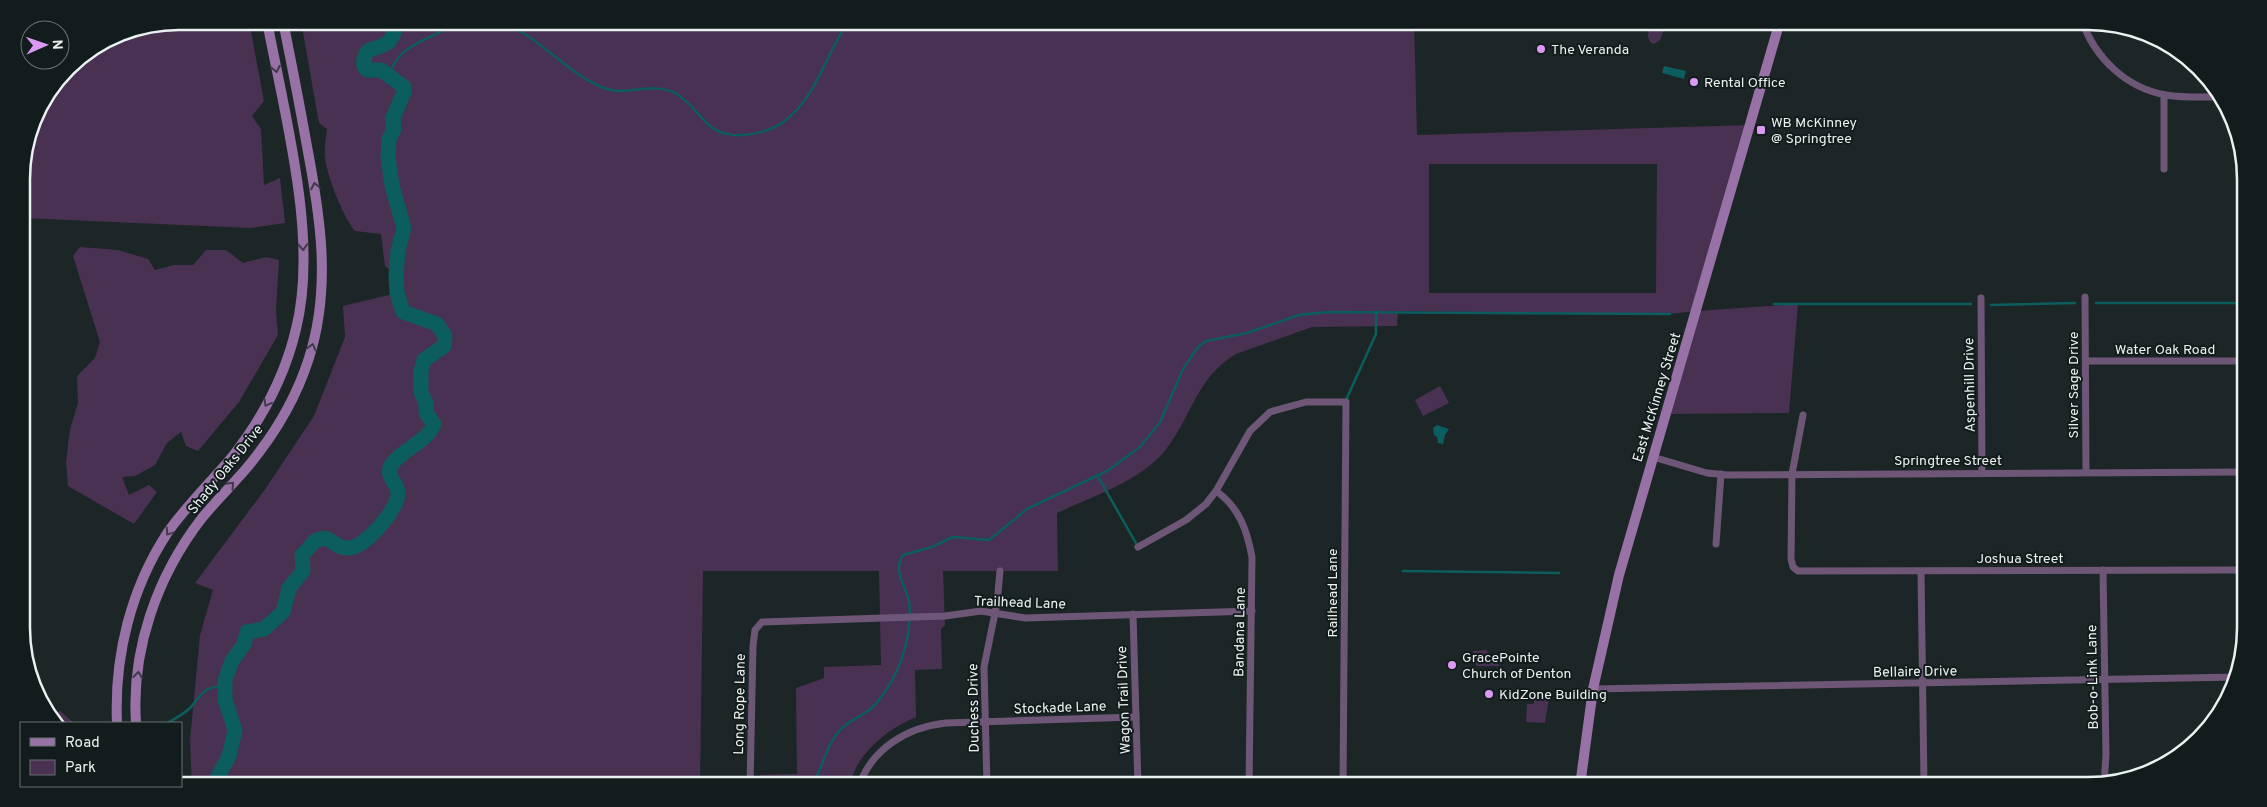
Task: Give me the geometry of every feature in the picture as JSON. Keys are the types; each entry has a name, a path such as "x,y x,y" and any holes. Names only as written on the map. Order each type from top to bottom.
{"street":[{"name":"Shady Oaks Drive","path":"117,722 117,683 120,652 137,594 168,533 231,457 257,422 282,374 296,329 304,278 301,216 269,30"},
{"name":"Shady Oaks Drive","path":"136,722 138,669 145,631 154,601 184,544 273,433 300,382 316,333 322,287 323,248 320,214 285,30"},
{"name":"East McKinney Street","path":"1581,777 1593,689 1619,574 1777,30"},
{"path":"2086,30 2096,49 2115,70 2136,85 2164,95 2212,97"},
{"path":"2164,95 2164,169"},
{"name":"Silver Sage Drive","path":"2085,297 2086,472"},
{"name":"Aspenhill Drive","path":"1981,298 1982,472"},
{"name":"Water Oak Road","path":"2086,361 2237,361"},
{"name":"Railhead Lane","path":"1216,491 1250,431 1270,412 1306,402 1346,402 1343,777"},
{"path":"1792,474 1803,415"},
{"name":"Springtree Street","path":"1653,457 1721,474 2237,472"},
{"path":"1716,544 1721,474"},
{"name":"Joshua Street","path":"1792,474 1791,560 1795,570 1807,572 2237,570"},
{"path":"1138,546 1186,520 1206,504 1216,491"},
{"name":"Bandana Lane","path":"1216,491 1229,501 1238,513 1248,538 1252,566 1249,777"},
{"name":"Bob-o-Link Lane","path":"2103,570 2106,755 2105,776"},
{"name":"Duchess Drive","path":"987,777 984,658 995,612 1000,571"},
{"path":"1921,572 1924,777"},
{"name":"Trailhead Lane","path":"759,623 945,616 976,612 995,612 1025,618 1252,611"},
{"name":"Wagon Trail Drive","path":"1133,614 1138,777"},
{"name":"Long Rope Lane","path":"750,777 752,666 755,630 759,623"},
{"name":"Bellaire Drive","path":"1593,689 2228,678"},
{"name":"Stockade Lane","path":"862,777 876,756 905,734 934,724 1136,717"}],"green space":[{"path":"170,30 251,30 264,101 252,116 261,129 264,185 280,178 285,223 250,228 30,218 31,160 41,122 55,96 74,74 96,55 122,41 150,33"},
{"path":"303,30 1414,30 1417,135 1750,125 1697,311 1798,304 1789,413 1666,414 1696,311 1670,314 1398,311 1397,326 1312,327 1236,354 1223,363 1204,385 1176,435 1157,460 1131,479 1116,487 1057,513 1058,571 943,571 945,625 941,629 942,669 915,670 916,717 894,728 875,744 859,763 852,777 760,777 760,775 797,774 796,688 824,678 824,667 881,665 879,571 703,571 700,777 192,777 190,740 200,635 213,590 195,583 266,488 314,416 345,337 343,306 397,293 396,271 391,271 385,266 381,234 355,231 350,225 332,185 325,158 327,129 319,123","holes":["1429,164 1657,164 1656,293 1429,293"]},
{"path":"1649,30 1664,30 1660,40 1654,44 1650,42"},
{"path":"80,247 118,250 148,259 155,270 174,265 193,265 206,250 226,250 243,263 266,257 279,260 276,311 278,335 239,402 198,451 186,446 181,432 167,443 155,465 135,476 122,477 129,495 149,485 157,492 134,524 68,486 66,462 70,429 78,403 77,376 95,358 100,342 73,256"},
{"path":"1440,386 1449,403 1423,416 1415,400"},
{"path":"1486,650 1500,666 1477,666 1473,660 1473,651"},
{"path":"1549,699 1545,723 1526,722 1527,704 1534,704 1534,700"},
{"path":"60,711 73,722 64,722 56,713"}],"water":[{"path":"1664,66 1686,71 1684,79 1662,73"},
{"path":"1437,425 1449,429 1443,444 1438,443 1437,437 1434,435 1433,428"}],"waterway":[{"path":"218,777 229,756 235,730 225,700 225,680 232,661 244,644 247,632 264,629 283,612 289,588 303,571 302,555 316,540 325,538 339,546 349,548 364,541 380,526 397,499 398,492 390,475 390,467 401,455 426,436 434,424 426,413 426,403 421,392 421,371 424,360 444,346 445,336 437,324 403,312 397,293 398,251 404,228 392,186 388,157 389,139 394,129 393,118 404,92 404,87 381,70 367,70 364,63 369,50 389,42 395,30"},
{"path":"390,77 392,68 402,53 443,30"},
{"path":"517,30 577,73 604,88 622,91 657,88 675,93 685,100 711,127 719,132 739,135 769,129 786,120 797,110 814,86 843,30"},
{"path":"1991,305 2075,303"},
{"path":"2096,303 2237,303"},
{"path":"1774,304 1971,304"},
{"path":"1346,400 1376,334 1376,311"},
{"path":"816,777 836,735 847,724 876,704 892,680 901,661 910,617 909,602 899,573 900,561 903,555 932,547 953,537 989,540 1027,509 1107,471 1140,447 1160,422 1183,369 1198,347 1206,341 1247,333 1299,315 1328,312 1670,314"},
{"path":"1097,475 1137,545"},
{"path":"1403,571 1559,573"},
{"path":"169,722 188,710 208,689 224,687"}],"place":[{"name":"The Veranda","path":"1541,49"},
{"name":"Rental Office","path":"1694,82"},
{"name":"WB McKinney @ Springtree","path":"1761,130"},
{"name":"GracePointe Church of Denton","path":"1452,665"},
{"name":"KidZone Building","path":"1489,694"}]}
